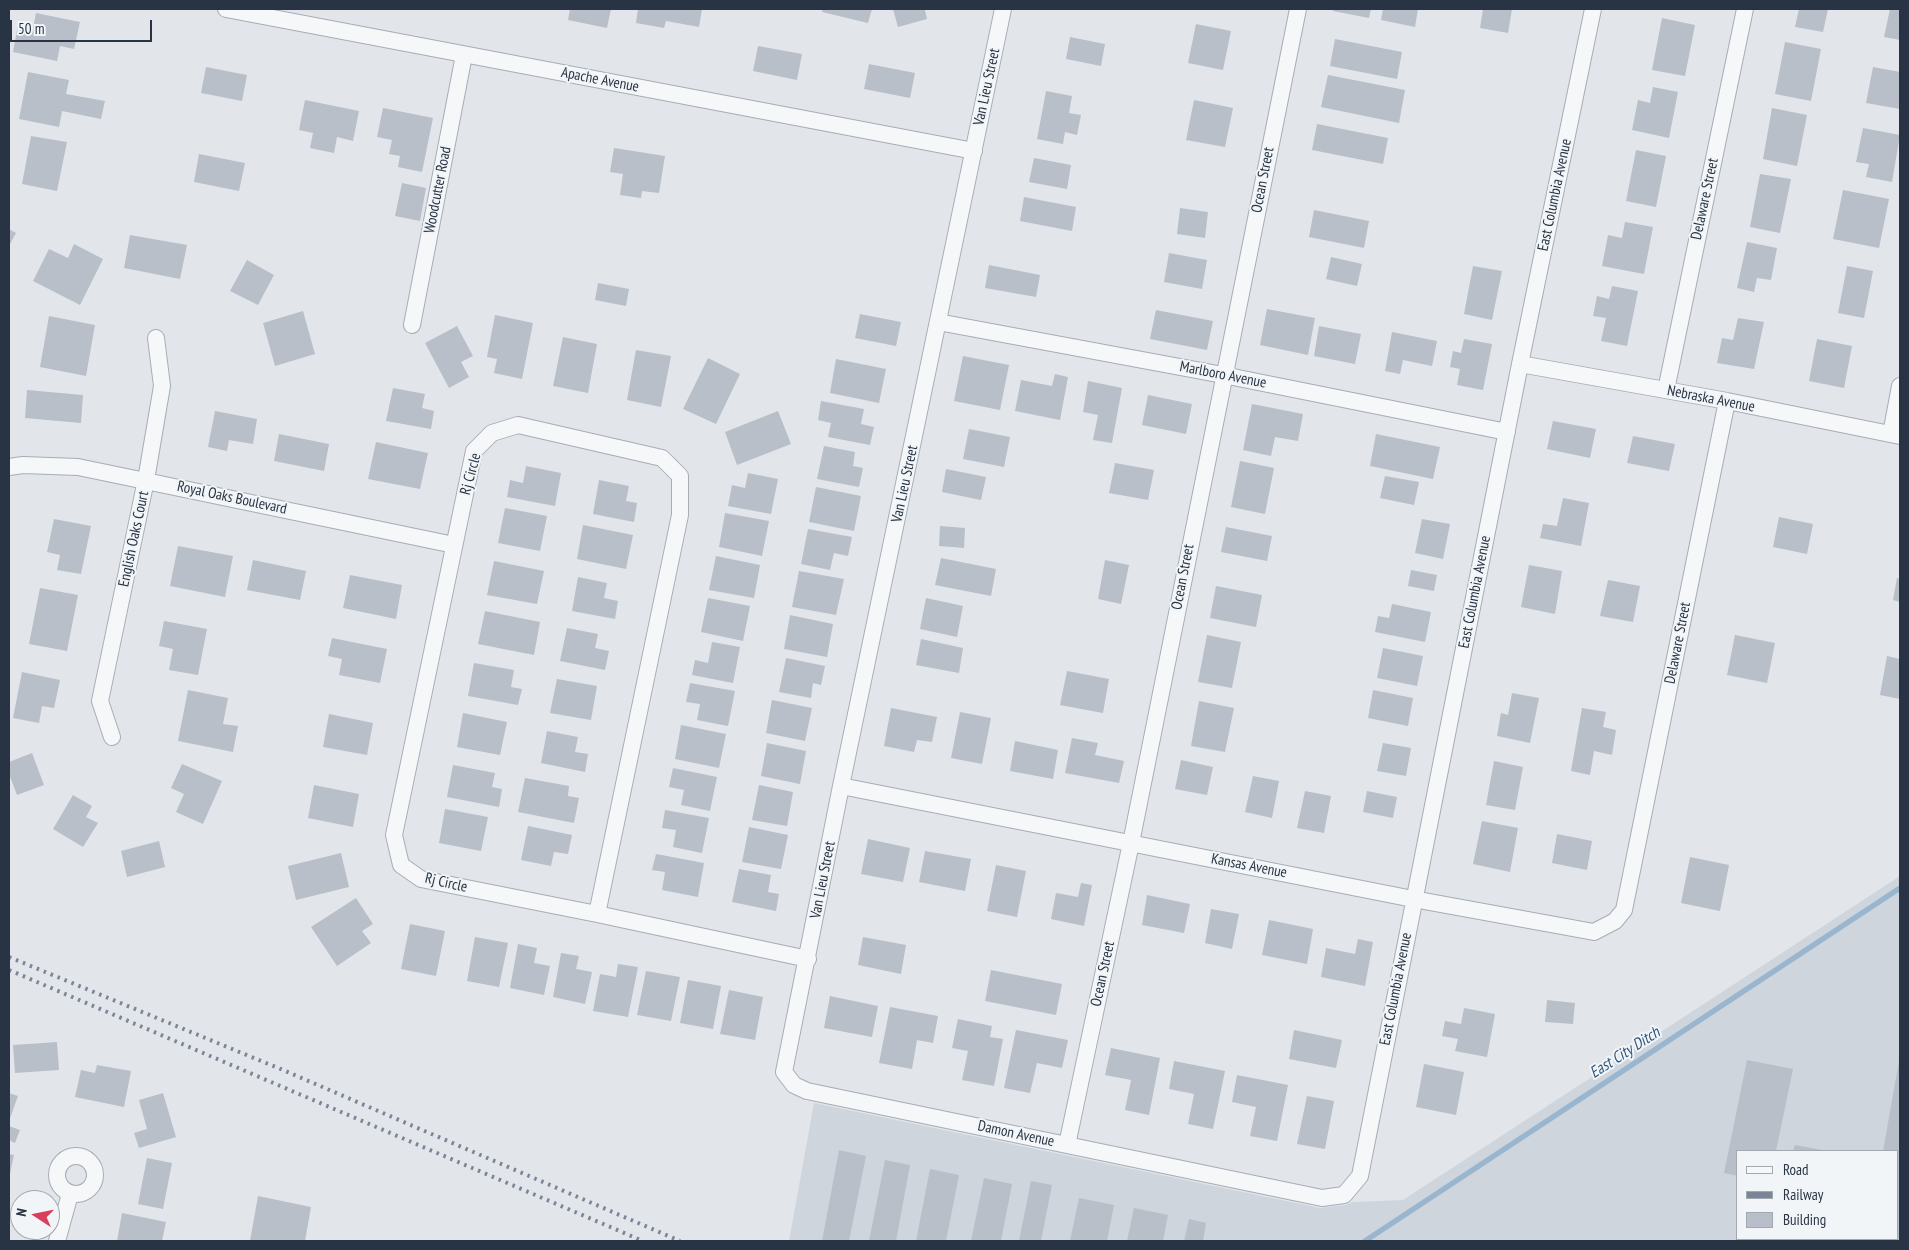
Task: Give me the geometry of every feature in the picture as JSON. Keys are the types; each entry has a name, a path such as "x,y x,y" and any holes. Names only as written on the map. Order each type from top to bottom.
{"street":[{"name":"Apache Avenue","path":"226,9 974,151"},
{"name":"Van Lieu Street","path":"808,959 841,786 1003,9"},
{"name":"Ocean Street","path":"1068,1144 1131,843 1298,9"},
{"name":"East Columbia Avenue","path":"1360,1176 1520,364 1593,9"},
{"name":"Delaware Street","path":"1666,390 1745,9"},
{"name":"Woodcutter Road","path":"412,325 464,55"},
{"name":"Marlboro Avenue","path":"938,322 1224,375 1507,432"},
{"name":"English Oaks Court","path":"112,737 100,701 146,480 162,386 156,338"},
{"name":"Nebraska Avenue","path":"1520,364 1727,401 1896,435"},
{"path":"1896,435 1900,386"},
{"name":"Delaware Street","path":"1630,886 1727,401"},
{"name":"Rj Circle","path":"598,914 680,515 680,476 662,458 518,425 492,433 474,451 394,835 401,865 421,878 808,959"},
{"name":"Royal Oaks Boulevard","path":"9,466 78,467 454,545"},
{"name":"Kansas Avenue","path":"841,786 1414,899 1594,932 1615,921 1624,910 1630,886"},
{"name":"Damon Avenue","path":"808,959 784,1072 794,1085 807,1091 1322,1198 1344,1196 1360,1176"},
{"path":"57,1241 70,1194"}],"shaded area":[{"path":"1900,876 1900,1241 789,1241 814,1103 1320,1208 1346,1205 1353,1202 1403,1200"}],"building":[{"path":"570,9 611,9 607,28 568,20"},
{"path":"638,9 702,9 699,27 666,21 664,28 636,23"},
{"path":"823,9 872,9 868,23 822,12"},
{"path":"893,9 929,9 925,10 927,19 898,27"},
{"path":"1333,9 1371,9 1369,18 1333,11"},
{"path":"1383,9 1418,9 1415,27 1381,20"},
{"path":"1483,9 1512,9 1508,33 1480,28"},
{"path":"1799,9 1828,9 1823,32 1795,27"},
{"path":"1890,9 1900,9 1900,40 1884,37"},
{"path":"36,13 80,22 74,49 60,46 57,61 13,52 18,25 33,28"},
{"path":"1662,18 1695,25 1685,76 1652,70"},
{"path":"1196,24 1231,31 1223,70 1188,63"},
{"path":"1070,37 1105,44 1101,66 1066,59"},
{"path":"1335,39 1402,52 1397,79 1330,66"},
{"path":"1785,42 1821,49 1811,101 1775,94"},
{"path":"758,46 802,54 797,80 753,71"},
{"path":"869,64 915,73 910,98 864,89"},
{"path":"206,67 247,75 242,101 201,93"},
{"path":"1873,67 1900,72 1900,109 1866,103"},
{"path":"28,72 69,80 66,94 105,101 101,119 62,111 59,127 19,119"},
{"path":"1328,75 1405,90 1399,123 1321,107"},
{"path":"1653,87 1678,92 1669,138 1632,130 1638,100 1650,103"},
{"path":"1046,91 1072,96 1069,113 1081,115 1077,135 1065,132 1063,144 1037,139"},
{"path":"305,100 359,111 353,141 337,137 334,153 310,148 313,133 299,130"},
{"path":"1194,100 1233,108 1225,147 1186,140"},
{"path":"383,108 433,118 422,172 398,167 400,156 389,154 392,140 377,137"},
{"path":"1772,108 1807,115 1797,166 1763,159"},
{"path":"1317,124 1388,138 1383,164 1312,150"},
{"path":"1863,128 1900,135 1892,182 1866,177 1869,164 1856,162"},
{"path":"31,136 67,142 57,191 22,184"},
{"path":"614,148 665,156 659,193 642,191 641,198 620,195 623,174 610,172"},
{"path":"1636,150 1666,156 1656,207 1626,201"},
{"path":"199,154 245,163 239,191 194,182"},
{"path":"1034,158 1071,165 1067,189 1029,182"},
{"path":"1760,174 1791,179 1780,233 1750,227"},
{"path":"402,183 426,188 420,221 395,216"},
{"path":"1843,190 1889,199 1879,248 1833,239"},
{"path":"1024,197 1076,207 1072,231 1020,221"},
{"path":"1180,208 1208,212 1205,238 1177,234"},
{"path":"1314,210 1369,221 1364,248 1309,237"},
{"path":"1625,222 1653,227 1644,274 1602,266 1608,235 1622,238"},
{"path":"9,229 16,233 9,246"},
{"path":"130,235 187,245 180,279 124,268"},
{"path":"1747,242 1777,248 1771,280 1757,278 1754,292 1737,288"},
{"path":"74,244 103,259 80,305 33,281 49,249 68,258"},
{"path":"1169,253 1207,260 1202,289 1164,282"},
{"path":"1331,257 1362,264 1357,286 1326,279"},
{"path":"247,260 274,275 258,305 230,291"},
{"path":"989,265 1040,275 1036,297 985,288"},
{"path":"1473,266 1502,271 1492,320 1464,314"},
{"path":"1847,266 1873,271 1864,318 1838,313"},
{"path":"598,283 629,289 626,306 595,300"},
{"path":"1612,286 1638,291 1627,346 1601,341 1606,318 1593,316 1597,296 1609,299"},
{"path":"1267,309 1315,318 1308,355 1260,345"},
{"path":"1156,310 1213,321 1207,350 1150,339"},
{"path":"303,311 315,354 275,366 263,323"},
{"path":"860,314 901,322 896,346 855,338"},
{"path":"495,315 533,323 522,379 494,373 497,359 487,357"},
{"path":"49,316 95,325 86,376 40,367"},
{"path":"1738,318 1764,322 1754,369 1717,363 1722,338 1733,340"},
{"path":"457,326 473,356 461,362 469,377 449,388 425,343"},
{"path":"1319,326 1361,334 1355,364 1314,356"},
{"path":"1392,332 1437,341 1432,366 1403,360 1400,374 1385,371"},
{"path":"563,337 597,344 588,393 553,386"},
{"path":"1464,339 1492,344 1483,390 1457,385 1460,369 1450,367 1453,351 1461,353"},
{"path":"1817,339 1852,346 1844,388 1809,381"},
{"path":"636,350 671,356 661,407 627,400"},
{"path":"963,356 1009,365 1000,410 954,401"},
{"path":"708,358 740,374 716,424 683,409"},
{"path":"836,359 886,369 879,403 830,393"},
{"path":"1055,374 1068,377 1060,420 1015,411 1021,380 1052,386"},
{"path":"1088,381 1122,388 1112,443 1093,440 1098,415 1083,412"},
{"path":"393,388 425,394 422,408 434,411 431,429 386,421"},
{"path":"27,390 83,395 81,423 25,418"},
{"path":"1148,395 1192,404 1186,434 1142,425"},
{"path":"821,401 864,409 861,424 874,427 870,445 828,437 831,423 818,420"},
{"path":"1252,404 1303,414 1298,441 1275,437 1271,456 1243,450"},
{"path":"215,411 257,419 253,444 229,440 227,451 208,447"},
{"path":"778,411 791,444 737,465 725,432"},
{"path":"1553,421 1596,429 1590,458 1547,449"},
{"path":"969,429 1010,437 1004,467 963,459"},
{"path":"279,434 329,444 324,471 274,461"},
{"path":"1376,434 1440,447 1433,479 1370,466"},
{"path":"1633,436 1675,444 1669,471 1627,463"},
{"path":"376,442 428,453 420,489 368,479"},
{"path":"824,446 855,452 853,466 863,468 859,487 817,479"},
{"path":"1240,461 1274,468 1265,514 1231,507"},
{"path":"1115,463 1154,470 1148,500 1109,493"},
{"path":"526,466 561,473 555,506 507,497 510,480 523,483"},
{"path":"946,469 986,477 981,500 942,492"},
{"path":"748,473 778,479 771,514 728,506 732,485 745,488"},
{"path":"1385,476 1419,482 1414,505 1380,498"},
{"path":"599,480 629,486 626,501 637,503 634,522 593,514"},
{"path":"816,487 861,496 854,531 809,522"},
{"path":"1563,498 1589,503 1581,546 1540,538 1543,524 1557,526"},
{"path":"505,508 547,516 540,551 498,543"},
{"path":"725,513 769,521 762,556 719,547"},
{"path":"1779,517 1813,524 1807,554 1773,547"},
{"path":"54,519 91,526 81,574 57,570 60,555 47,552"},
{"path":"1422,519 1450,524 1443,559 1415,553"},
{"path":"583,525 633,535 626,569 577,559"},
{"path":"940,526 965,528 964,548 939,546"},
{"path":"1226,527 1272,536 1267,561 1221,552"},
{"path":"808,529 852,537 848,556 834,553 830,570 801,564"},
{"path":"178,546 233,556 225,597 170,586"},
{"path":"716,556 760,565 754,598 709,590"},
{"path":"941,558 996,569 991,596 935,585"},
{"path":"253,560 306,571 300,600 247,590"},
{"path":"1105,560 1129,565 1121,604 1098,599"},
{"path":"494,561 544,571 537,604 487,595"},
{"path":"1529,565 1562,571 1555,614 1521,607"},
{"path":"1411,570 1437,575 1434,591 1408,586"},
{"path":"799,571 844,579 836,615 792,607"},
{"path":"350,575 402,585 396,619 343,608"},
{"path":"578,577 607,583 604,598 618,601 615,619 572,611"},
{"path":"1897,578 1900,579 1900,602 1893,600"},
{"path":"1608,580 1640,586 1633,622 1600,616"},
{"path":"1216,586 1262,595 1256,627 1210,618"},
{"path":"40,588 78,595 67,651 29,644"},
{"path":"708,598 750,606 743,641 701,632"},
{"path":"926,598 963,606 957,637 920,629"},
{"path":"1392,604 1431,612 1425,642 1375,632 1378,616 1389,618"},
{"path":"485,611 540,622 534,655 478,644"},
{"path":"790,615 833,624 827,657 784,649"},
{"path":"164,621 207,629 198,675 169,670 173,649 159,646"},
{"path":"567,628 598,634 595,648 609,651 605,670 560,661"},
{"path":"1207,635 1241,642 1232,688 1198,682"},
{"path":"1735,635 1775,643 1767,683 1727,675"},
{"path":"332,638 387,649 380,683 339,675 342,659 328,656"},
{"path":"921,639 963,648 959,673 916,665"},
{"path":"712,642 740,647 733,683 692,675 695,660 708,663"},
{"path":"1383,648 1423,656 1417,686 1377,678"},
{"path":"1887,656 1900,659 1900,699 1880,695"},
{"path":"786,658 825,666 821,685 813,683 811,698 779,692"},
{"path":"474,663 514,670 511,687 522,689 518,705 468,696"},
{"path":"1067,671 1109,679 1103,713 1060,705"},
{"path":"22,672 60,680 54,708 42,706 39,723 13,718"},
{"path":"557,679 597,686 591,720 550,713"},
{"path":"690,683 735,691 728,726 697,720 700,704 686,702"},
{"path":"188,690 228,698 223,724 238,726 233,752 178,741"},
{"path":"1373,690 1413,698 1408,726 1368,718"},
{"path":"1512,693 1539,698 1530,743 1497,736 1501,713 1508,715"},
{"path":"772,700 812,708 805,741 766,733"},
{"path":"1199,701 1234,708 1225,752 1191,746"},
{"path":"891,708 937,717 932,742 917,740 914,752 884,746"},
{"path":"1582,708 1606,712 1603,727 1616,730 1612,755 1594,751 1590,775 1571,771"},
{"path":"960,712 991,718 982,764 951,758"},
{"path":"463,713 507,722 500,755 457,747"},
{"path":"329,714 373,723 367,755 323,747"},
{"path":"681,725 726,734 719,768 675,759"},
{"path":"547,731 578,737 575,752 588,754 585,772 541,763"},
{"path":"1072,738 1098,743 1095,755 1124,761 1119,783 1065,773"},
{"path":"1015,741 1058,750 1053,779 1010,771"},
{"path":"767,743 806,751 800,784 761,776"},
{"path":"1383,743 1411,748 1406,776 1377,771"},
{"path":"32,753 44,785 17,795 9,774 9,762"},
{"path":"1181,760 1213,767 1207,795 1175,789"},
{"path":"1494,761 1523,767 1515,810 1486,805"},
{"path":"182,764 222,781 203,824 176,812 184,794 171,788"},
{"path":"453,765 495,773 492,787 502,789 499,807 447,797"},
{"path":"673,768 717,777 710,811 681,805 684,790 669,787"},
{"path":"1253,776 1279,781 1272,818 1245,812"},
{"path":"525,778 569,786 568,796 579,798 574,823 518,812"},
{"path":"314,785 359,794 353,827 308,818"},
{"path":"759,785 793,792 787,826 752,820"},
{"path":"1305,791 1331,796 1324,833 1297,828"},
{"path":"1367,791 1397,797 1393,818 1363,812"},
{"path":"73,795 92,806 86,817 98,823 83,847 53,829"},
{"path":"445,809 488,817 481,851 439,843"},
{"path":"665,810 709,818 702,853 673,847 676,830 662,828"},
{"path":"1482,821 1518,828 1510,872 1473,864"},
{"path":"528,826 572,835 568,854 554,852 551,866 521,860"},
{"path":"749,827 788,835 781,869 742,862"},
{"path":"1557,834 1592,841 1587,870 1552,863"},
{"path":"868,839 910,848 903,882 861,874"},
{"path":"159,841 165,867 127,877 121,851"},
{"path":"925,851 971,859 965,891 919,882"},
{"path":"341,853 349,887 296,900 288,866"},
{"path":"656,854 704,863 698,897 662,890 665,872 652,870"},
{"path":"1690,857 1729,865 1720,911 1681,903"},
{"path":"996,865 1026,871 1017,917 987,911"},
{"path":"739,869 771,875 768,892 779,894 776,911 732,902"},
{"path":"1081,883 1092,885 1084,926 1051,919 1056,893 1078,897"},
{"path":"1147,895 1190,904 1184,933 1142,925"},
{"path":"356,898 373,924 362,931 371,943 337,966 311,927"},
{"path":"1211,909 1239,914 1232,949 1205,943"},
{"path":"1269,920 1313,929 1307,964 1262,955"},
{"path":"410,924 445,931 436,976 401,969"},
{"path":"475,937 508,943 499,987 467,981"},
{"path":"863,937 906,945 901,974 858,965"},
{"path":"1358,939 1373,942 1365,986 1321,977 1326,948 1355,954"},
{"path":"518,944 537,948 534,963 550,966 544,995 510,988"},
{"path":"561,953 579,956 576,969 592,972 585,1004 553,997"},
{"path":"618,964 638,967 628,1017 593,1011 600,974 616,977"},
{"path":"991,970 1062,984 1056,1015 985,1001"},
{"path":"646,971 680,977 671,1021 637,1015"},
{"path":"688,980 721,986 713,1029 680,1023"},
{"path":"729,990 763,997 755,1040 720,1034"},
{"path":"830,996 878,1006 872,1037 824,1028"},
{"path":"1547,1000 1575,1003 1573,1024 1545,1022"},
{"path":"890,1007 938,1016 933,1043 917,1040 912,1069 879,1063"},
{"path":"1464,1008 1495,1014 1487,1057 1455,1051 1458,1039 1442,1036 1445,1021 1461,1024"},
{"path":"958,1019 992,1026 990,1037 1003,1039 994,1086 962,1080 968,1051 952,1048"},
{"path":"1016,1030 1068,1040 1062,1068 1037,1063 1030,1093 1004,1088"},
{"path":"1294,1030 1342,1040 1336,1068 1289,1059"},
{"path":"57,1042 59,1070 15,1073 13,1045"},
{"path":"1111,1048 1160,1058 1149,1115 1125,1110 1131,1080 1105,1075"},
{"path":"1747,1060 1793,1069 1776,1150 1736,1150 1736,1176 1724,1173"},
{"path":"1174,1061 1225,1071 1213,1129 1188,1124 1194,1094 1169,1089"},
{"path":"1899,1061 1900,1241 1867,1241 1899,1240 1899,1150 1883,1150"},
{"path":"1424,1064 1464,1072 1456,1115 1416,1107"},
{"path":"97,1065 131,1071 124,1107 75,1097 81,1070 95,1073"},
{"path":"1237,1075 1288,1085 1277,1141 1250,1136 1256,1107 1232,1102"},
{"path":"9,1093 18,1096 9,1121"},
{"path":"163,1093 176,1137 139,1148 134,1133 147,1129 139,1100"},
{"path":"1307,1096 1334,1101 1325,1149 1297,1144"},
{"path":"9,1126 20,1130 15,1143 9,1140"},
{"path":"1795,1145 1822,1150 1793,1150"},
{"path":"839,1150 866,1156 849,1241 822,1241"},
{"path":"9,1154 14,1155 10,1174 9,1174"},
{"path":"147,1158 172,1163 163,1209 138,1204"},
{"path":"885,1160 910,1165 896,1241 869,1241"},
{"path":"930,1169 959,1175 946,1241 916,1241"},
{"path":"984,1178 1012,1184 1001,1241 971,1241"},
{"path":"1031,1181 1052,1185 1041,1241 1019,1241"},
{"path":"258,1196 311,1207 305,1241 250,1241"},
{"path":"1079,1198 1114,1205 1107,1241 1070,1241"},
{"path":"1134,1208 1168,1215 1163,1241 1127,1241"},
{"path":"122,1213 166,1222 162,1241 117,1241"},
{"path":"1189,1219 1206,1223 1203,1241 1184,1241"}],"waterway":[{"name":"East City Ditch","path":"1365,1241 1900,888"}],"railway":[{"path":"9,957 283,1070 680,1241"},
{"path":"9,970 643,1241"}]}
